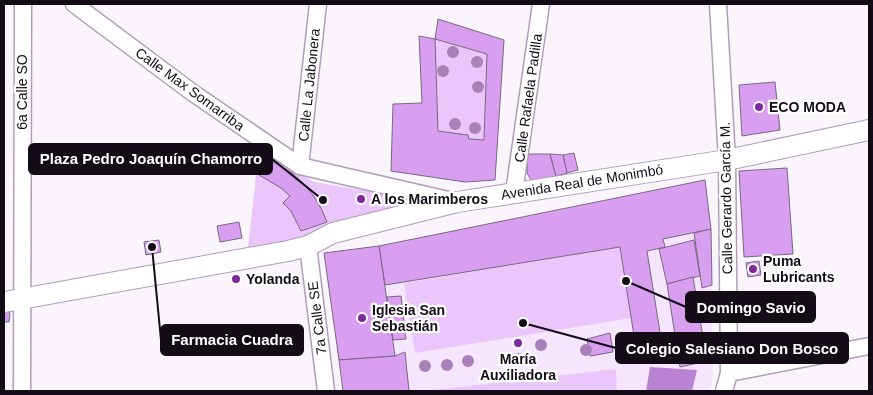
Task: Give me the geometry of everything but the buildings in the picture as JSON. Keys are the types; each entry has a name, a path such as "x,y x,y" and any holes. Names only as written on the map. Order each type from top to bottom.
{"street":[{"name":"6a Calle SO","path":"22,391 13,301 23,4"},
{"name":"Calle Max Somarriba","path":"74,4 193,92 300,166 457,202"},
{"name":"Calle La Jabonera","path":"300,166 318,4"},
{"name":"Calle Rafaela Padilla","path":"514,193 541,4"},
{"name":"Calle Gerardo García M.","path":"718,4 727,160 729,373 724,391"},
{"name":"Avenida Real de Monimbó","path":"13,301 288,252 308,246 333,233 457,202 727,160 869,130"},
{"name":"7a Calle SE","path":"308,246 326,391"},
{"path":"729,373 869,346"}],"shaded area":[{"path":"435,39 487,54 484,140 469,139 468,135 438,131"},
{"path":"259,149 314,182 389,195 393,200 392,205 389,209 291,242 248,248"},
{"path":"705,180 711,230 713,377 709,391 343,391 324,253 379,246"},
{"path":"620,247 631,318 415,353 404,283"},
{"path":"650,367 697,370 692,391 646,391"},
{"path":"616,369 617,391 425,391"}],"place":[{"name":"ECO MODA","path":"759,107"},
{"name":"A los Marimberos","path":"361,199"},
{"name":"Plaza Pedro Joaquín Chamorro","path":"323,200"},
{"name":"Farmacia Cuadra","path":"152,247"},
{"name":"Puma Lubricants","path":"753,269"},
{"name":"Yolanda","path":"236,279"},
{"name":"Domingo Savio","path":"626,281"},
{"name":"Iglesia San Sebastián","path":"362,318"},
{"name":"Colegio Salesiano Don Bosco","path":"523,323"},
{"name":"María Auxiliadora","path":"518,343"}]}
